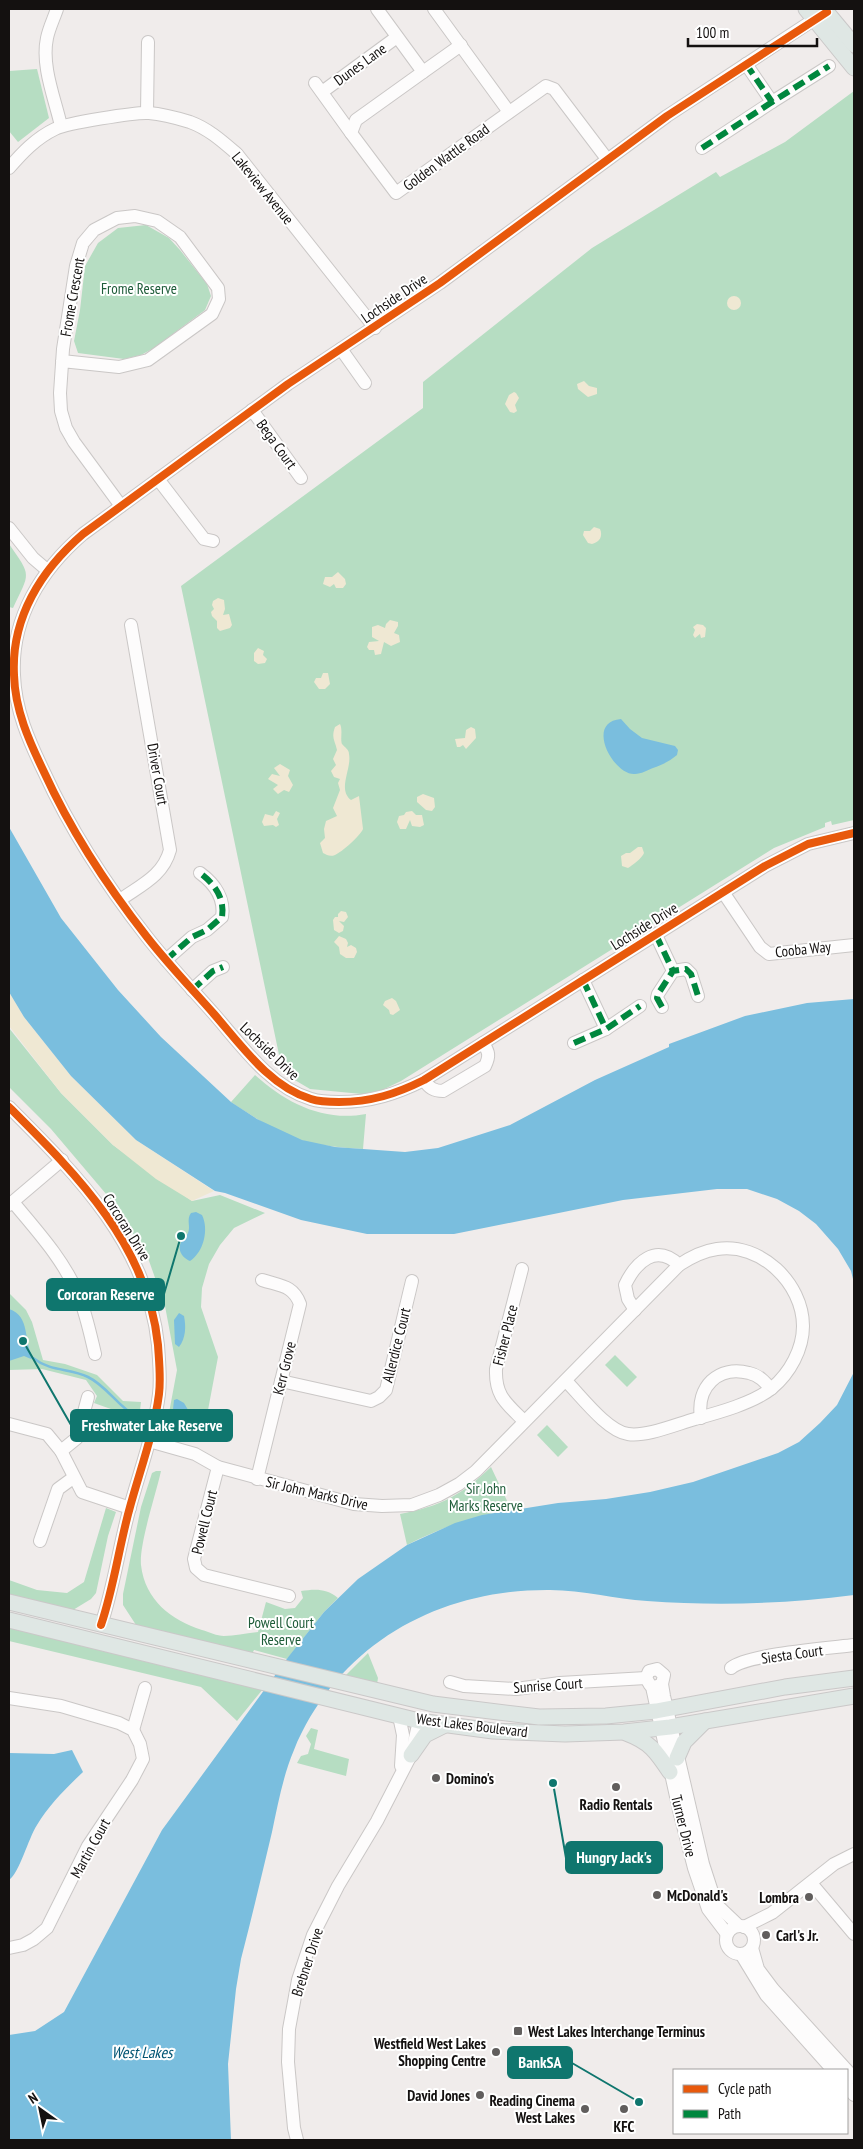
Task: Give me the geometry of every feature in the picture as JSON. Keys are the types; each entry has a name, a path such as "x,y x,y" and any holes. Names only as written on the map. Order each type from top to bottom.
{"main road":[{"path":"818,12 854,45"},
{"path":"818,12 854,68"},
{"name":"West Lakes Boulevard","path":"9,1602 434,1704 540,1717 606,1716 662,1710 785,1687 854,1678"},
{"name":"West Lakes Boulevard","path":"12,1619 399,1716 445,1725 493,1731 565,1734 624,1732 854,1696"},
{"path":"96,1641 101,1625"},
{"path":"366,1688 380,1699 416,1711 419,1720"},
{"path":"677,1758 684,1742 706,1720"},
{"path":"411,1755 425,1735 445,1725"},
{"path":"624,1732 642,1739 654,1748 670,1772"}],"street":[{"path":"57,9 47,39 47,55 48,70 61,126"},
{"path":"377,9 423,72"},
{"path":"434,9 509,112"},
{"name":"Lochside Drive","path":"818,12 746,64 667,116 607,159 440,283 252,410 63,551 47,570 33,592 13,641 14,674 19,710 26,731 60,806 79,840 120,900 166,960 258,1062 286,1089 311,1100 334,1102 374,1100 400,1092 424,1080 765,866 808,844 854,833"},
{"name":"Dunes Lane","path":"352,133 318,87 397,37"},
{"path":"147,113 148,42"},
{"path":"352,133 356,120 460,45"},
{"path":"746,64 772,102"},
{"path":"702,148 829,66"},
{"name":"Golden Wattle Road","path":"352,133 396,193 546,86 554,88 607,159"},
{"name":"Lakeview Avenue","path":"9,168 21,153 41,137 61,126 147,113 170,116 192,123 212,133 237,154 375,328"},
{"name":"Frome Crescent","path":"62,361 118,367 148,360 212,314 220,300 218,288 180,237 157,221 135,216 116,218 103,224 88,236 80,253 62,361 60,393 62,411 66,428 74,442 121,506"},
{"path":"341,350 365,384"},
{"name":"Bega Court","path":"252,410 301,478"},
{"path":"158,479 204,539 213,541"},
{"path":"9,528 32,558 47,570"},
{"name":"Driver Court","path":"120,900 160,872 167,861 170,850 131,625"},
{"path":"166,960 192,937 207,930 222,917 223,908 216,888 200,873"},
{"name":"Cooba Way","path":"724,892 760,946 769,954 854,944"},
{"path":"656,935 673,971"},
{"path":"192,990 213,971 223,967"},
{"path":"662,1007 657,998 658,994 673,971 686,969 691,974 698,996"},
{"path":"583,980 606,1029"},
{"path":"574,1043 606,1029 640,1006"},
{"path":"424,1080 436,1091 443,1091 485,1066 489,1059 489,1052 483,1043"},
{"name":"Corcoran Drive","path":"9,1107 62,1160 94,1199 124,1241 148,1293 156,1328 160,1365 159,1392 150,1441 130,1508 101,1625"},
{"path":"62,1160 11,1204 52,1248 66,1270 78,1293 86,1315 94,1354"},
{"name":"Sir John Marks Drive","path":"150,1441 196,1454 218,1467 354,1504 382,1506 412,1505 439,1495 459,1484 476,1471 679,1265 700,1253 718,1248 737,1248 755,1254 771,1264 783,1276 793,1291 799,1307 803,1324 802,1340 797,1356 786,1374 771,1389 752,1400 701,1418 647,1432 629,1434 612,1427 566,1381"},
{"path":"635,1310 628,1299 625,1285 637,1265 648,1258 664,1255 672,1258 679,1265"},
{"name":"Fisher Place","path":"522,1269 496,1369 496,1382 498,1391 504,1401 524,1421"},
{"name":"Kerr Grove","path":"257,1479 300,1304 296,1294 288,1288 262,1280"},
{"name":"Allerdice Court","path":"281,1381 371,1401 379,1397 386,1390 412,1281"},
{"path":"701,1418 700,1396 710,1381 724,1374 749,1373 759,1377 771,1389"},
{"path":"61,1451 77,1438 88,1397"},
{"path":"9,1424 47,1434 61,1451 73,1478 82,1492 130,1508"},
{"name":"Powell Court","path":"218,1467 194,1559 196,1568 204,1575 289,1596"},
{"path":"40,1541 58,1489 73,1478"},
{"name":"Siesta Court","path":"731,1668 738,1663 777,1655 854,1645"},
{"name":"Sunrise Court","path":"450,1682 464,1686 516,1689 560,1683 653,1683 662,1710"},
{"path":"9,1698 84,1712 119,1723 133,1730 145,1688"},
{"name":"Turner Drive","path":"662,1710 670,1772 694,1868 708,1909 727,1934 726,1944 728,1948 736,1954 746,1938"},
{"name":"Brebner Drive","path":"399,1716 403,1735 403,1755 400,1774"},
{"name":"Brebner Drive","path":"297,2140 294,2128 288,2062 289,2029 298,1980 313,1935 338,1886 377,1821 411,1755 419,1720"},
{"name":"Turner Drive","path":"665,1727 677,1758 703,1864 716,1904 746,1938 758,1969 773,1989 846,2069"},
{"name":"Martin Court","path":"9,1948 28,1942 47,1928 88,1846 140,1768 143,1759 142,1751 133,1730"},
{"path":"727,1934 730,1930 746,1938 772,1913 834,1864 854,1854"},
{"path":"810,1883 854,1934"},
{"name":"Turner Drive","path":"746,1938 751,1974 766,1995 832,2069"}],"green space":[{"path":"37,69 49,118 18,142 9,131 9,71"},
{"path":"854,91 854,820 832,825 831,821 825,823 825,827 774,848 401,1081 372,1095 310,1089 293,1079 282,1069 181,586 423,408 423,382 592,248 716,172 720,177 785,142"},
{"name":"Frome Reserve","path":"146,225 169,238 207,284 211,296 205,310 154,348 141,355 124,359 78,353 74,341 85,266 98,243 118,228"},
{"path":"9,544 22,563 26,575 23,587 13,608 9,607"},
{"path":"9,1028 61,1093 113,1145 192,1201 220,1195 265,1213 234,1228 220,1245 209,1264 202,1288 201,1307 218,1357 205,1426 195,1424 193,1437 166,1429 177,1370 165,1306 148,1258 112,1201 51,1129 9,1087"},
{"path":"255,1075 292,1102 320,1113 350,1116 366,1114 363,1149 326,1145 295,1138 266,1124 231,1102"},
{"path":"9,1293 26,1310 32,1322 43,1360 65,1364 97,1375 123,1401 141,1402 139,1419 94,1403 97,1396 86,1380 42,1369 9,1370"},
{"path":"615,1355 637,1377 627,1387 605,1365"},
{"path":"547,1425 568,1447 558,1457 537,1435"},
{"name":"Sir John Marks Reserve","path":"491,1467 511,1509 457,1523 407,1545 400,1514 439,1503 459,1493"},
{"name":"Powell Court Reserve","path":"161,1471 145,1532 141,1565 143,1577 154,1598 161,1607 180,1621 219,1635 232,1636 258,1632 266,1602 285,1609 295,1608 303,1598 301,1591 311,1590 325,1591 338,1598 324,1612 287,1659 254,1650 252,1654 136,1625 123,1605 123,1594 141,1507 152,1473"},
{"path":"106,1508 116,1512 108,1536 96,1593 91,1599 73,1610 9,1594 9,1580 37,1590 67,1593 84,1582"},
{"path":"9,1627 263,1689 237,1721 201,1687 9,1641"},
{"path":"368,1653 378,1678 377,1684 345,1676"},
{"path":"311,1728 318,1730 314,1749 349,1759 346,1776 297,1763 301,1756 308,1754 311,1744 306,1736"}],"sand":[{"path":"731,296 737,296 741,303 737,310 731,310 727,306 727,300"},
{"path":"584,381 589,386 597,388 597,394 588,397 578,389 577,384"},
{"path":"514,392 519,398 515,405 517,411 514,413 510,412 505,404 509,395"},
{"path":"594,527 600,529 601,536 597,542 592,544 588,543 583,535 584,531 590,531"},
{"path":"338,572 345,579 346,584 343,588 336,588 334,584 330,587 323,584 325,577 332,577"},
{"path":"218,598 224,600 225,609 223,615 229,614 232,625 230,628 220,631 217,628 217,621 211,612 214,609 213,601"},
{"path":"390,620 398,622 394,633 399,635 400,642 391,646 384,642 381,654 375,655 374,650 369,650 367,647 369,642 379,641 372,637 372,627 378,625 385,628"},
{"path":"697,624 703,625 706,628 705,637 701,638 700,634 695,638 693,635 695,630 693,627"},
{"path":"258,648 264,651 263,655 267,659 265,663 258,664 254,661 254,653"},
{"path":"323,673 328,673 330,684 325,689 319,689 314,682 316,678 321,678"},
{"path":"340,724 342,744 349,754 345,790 351,800 359,796 363,829 346,847 335,855 330,856 323,853 320,843 325,838 324,829 326,821 337,816 333,808 340,790 338,783 340,779 334,777 331,771 336,765 333,759 337,750 333,736 335,727"},
{"path":"471,727 475,729 476,738 466,749 463,745 457,747 455,739 465,738 466,730"},
{"path":"280,764 290,770 288,776 293,785 289,792 284,790 278,794 273,789 278,785 268,779 272,774 280,776 274,768"},
{"path":"423,794 434,798 435,807 432,811 426,810 417,802 417,797"},
{"path":"276,811 280,813 277,819 279,825 276,827 273,825 264,826 262,822 265,814 273,816"},
{"path":"412,811 416,815 422,815 424,825 420,827 412,826 410,820 406,829 400,829 397,822 399,816"},
{"path":"638,847 642,847 644,853 641,857 628,868 622,866 621,856 630,853"},
{"path":"341,911 346,912 348,917 344,922 339,921 344,926 343,931 339,933 334,930 333,920 335,917 338,917"},
{"path":"339,936 346,939 347,947 351,945 356,948 357,952 354,958 346,958 340,954 339,947 334,942"},
{"path":"9,992 24,1017 71,1076 136,1140 214,1191 192,1201 156,1179 113,1145 61,1093 9,1026"},
{"path":"392,998 396,1001 400,1010 393,1015 383,1005 385,1001"}],"water":[{"path":"621,719 642,738 675,746 678,750 677,755 666,763 642,773 627,772 619,767 606,748 604,738 605,729 610,722"},
{"path":"9,827 61,918 118,990 161,1037 231,1102 257,1119 302,1140 335,1147 405,1152 438,1148 510,1125 595,1080 669,1047 669,1044 745,1016 807,1003 854,999 854,1283 851,1271 838,1249 816,1224 799,1211 777,1199 747,1189 717,1189 623,1200 454,1234 367,1234 301,1220 215,1191 136,1140 71,1076 24,1017 9,992"},
{"path":"196,1212 202,1215 205,1233 199,1252 190,1261 182,1255 180,1246 188,1233 191,1213"},
{"path":"9,1309 16,1312 24,1323 33,1357 31,1359 24,1356 9,1361"},
{"path":"179,1313 184,1316 185,1328 183,1340 179,1347 175,1344 174,1320"},
{"name":"West Lakes","path":"854,1372 854,1595 777,1602 725,1604 647,1601 562,1590 509,1592 469,1600 432,1612 397,1630 365,1653 337,1680 313,1713 294,1750 287,1770 241,1959 236,1989 228,2064 231,2140 9,2140 9,2035 35,2031 64,2012 162,1830 289,1656 324,1612 358,1579 407,1545 455,1523 482,1515 558,1503 606,1499 650,1492 693,1482 778,1453 799,1442 837,1405"},
{"path":"177,1399 184,1403 191,1415 185,1424 174,1430 171,1428 174,1400"},
{"path":"72,1750 83,1772 58,1797 42,1818 34,1831 17,1870 9,1880 9,1753 54,1754"}],"waterway":[{"path":"33,1358 47,1366 88,1377 137,1417"}],"marked path":[{"path":"746,64 772,102 829,66"},
{"path":"702,148 772,102"},
{"path":"166,960 192,937 207,930 222,917 223,910 218,892 200,873"},
{"path":"656,935 673,971"},
{"path":"192,990 213,971 223,967"},
{"path":"662,1007 657,998 658,994 673,971 686,969 691,974 698,996"},
{"path":"583,980 606,1029"},
{"path":"574,1043 606,1029 640,1006"}],"cycle path":[{"path":"827,12 667,116 440,283 288,384 83,534 54,563 42,579 23,615 14,654 14,675 20,713 38,760 78,837 118,898 163,957 257,1064 282,1085 296,1093 318,1101 351,1102 373,1099 424,1080 765,866 808,844 854,833"},
{"path":"9,1107 83,1185 124,1243 140,1275 151,1309 158,1345 160,1382 157,1409 126,1522 101,1625"}],"place":[{"name":"Corcoran Reserve","path":"181,1236"},
{"name":"Freshwater Lake Reserve","path":"23,1341"},
{"name":"Domino's","path":"436,1778"},
{"name":"Hungry Jack's","path":"553,1783"},
{"name":"Radio Rentals","path":"616,1787"},
{"name":"McDonald's","path":"657,1895"},
{"name":"Lombra","path":"809,1897"},
{"name":"Carl's Jr.","path":"766,1935"},
{"name":"West Lakes Interchange Terminus","path":"518,2031"},
{"name":"Westfield West Lakes Shopping Centre","path":"496,2052"},
{"name":"David Jones","path":"480,2095"},
{"name":"BankSA","path":"639,2102"},
{"name":"Reading Cinema West Lakes","path":"585,2109"},
{"name":"KFC","path":"624,2109"}]}
